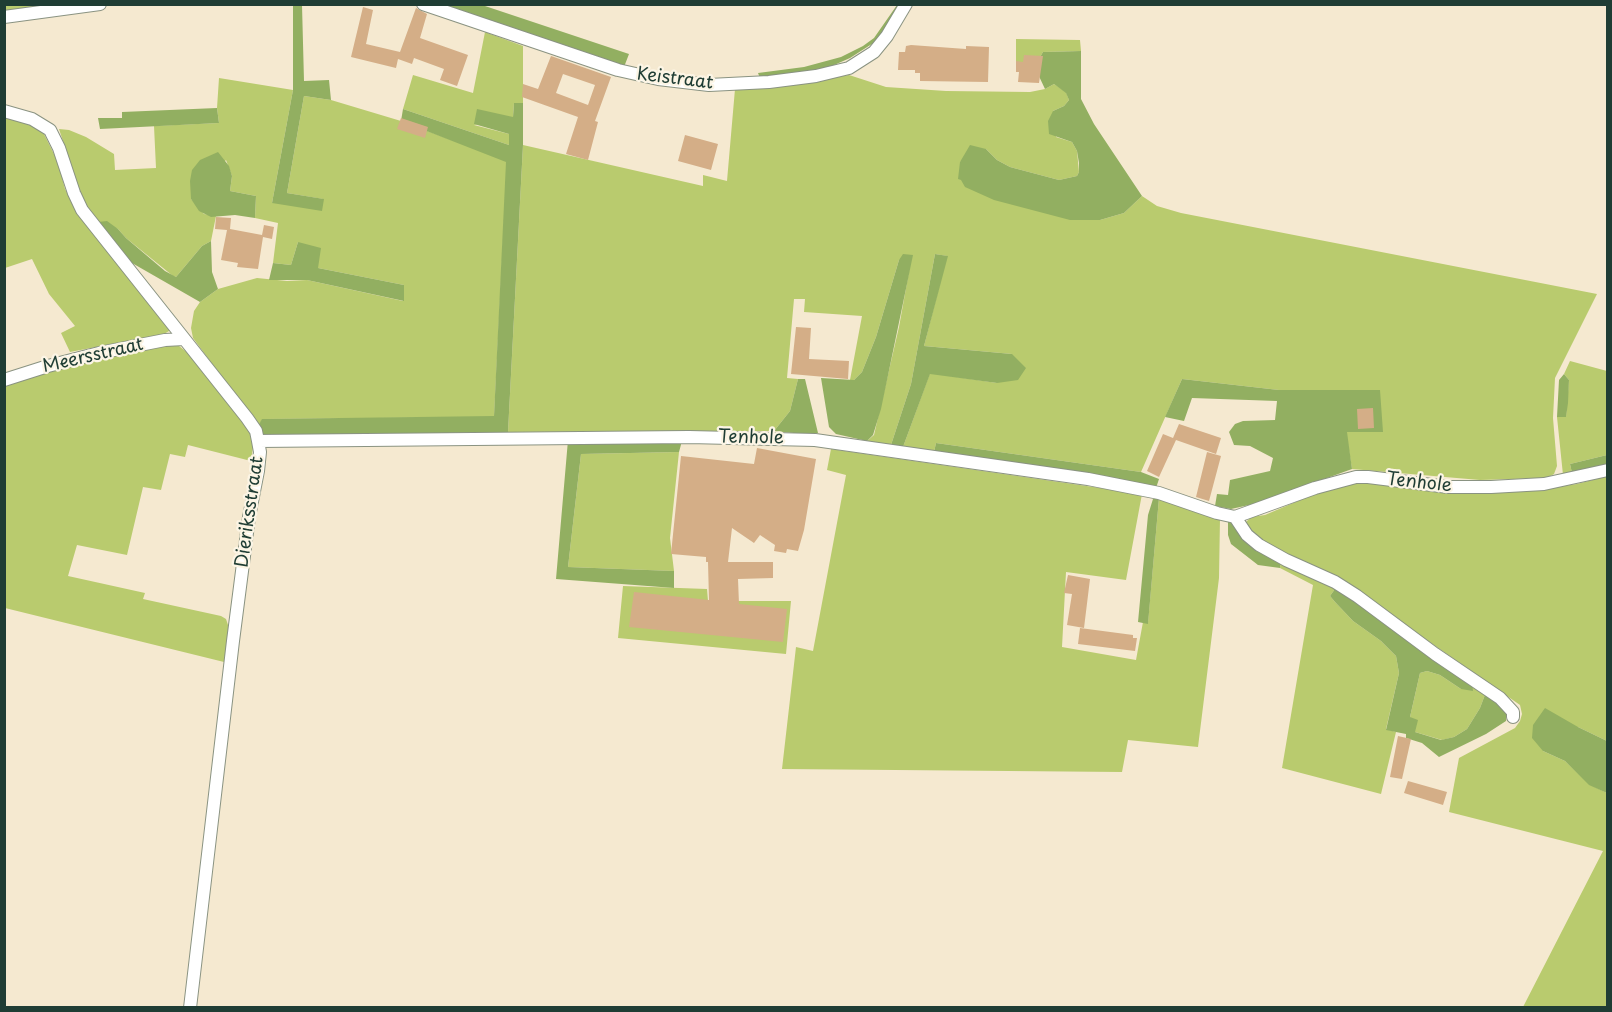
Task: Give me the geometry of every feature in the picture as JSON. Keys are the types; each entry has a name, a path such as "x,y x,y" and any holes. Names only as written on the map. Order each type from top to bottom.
{"street":[{"path":"4,17 100,4"},
{"name":"Keistraat","path":"423,4 618,70 658,79 709,85 778,81 816,76 849,68 874,52 887,36 906,4"},
{"name":"Dieriksstraat","path":"4,111 32,119 50,130 82,210 256,430 260,452 258,471 249,517 233,641 190,1008"},
{"name":"Meersstraat","path":"4,380 99,353 165,340 184,339"},
{"name":"Tenhole","path":"258,441 689,436 815,440 1096,480 1159,493 1217,513 1235,516 1315,488 1356,477 1442,486 1491,487 1544,484 1608,470"},
{"path":"1235,516 1247,535 1259,545 1335,582 1358,596 1435,654 1500,698 1513,712 1514,717"}],"green space":[{"path":"5,4 64,5 5,11"},
{"path":"293,5 302,5 304,81 329,80 331,100 304,96 287,193 324,199 322,211 272,203 293,90"},
{"path":"437,5 482,5 629,54 624,67"},
{"path":"897,5 901,5 878,40 850,58 825,69 760,78 758,73 804,67 841,57 863,46 874,38"},
{"path":"485,32 523,46 523,103 514,103 513,117 474,125 509,134 509,145 403,109 413,75 473,93"},
{"path":"1016,39 1080,40 1081,51 1043,52 1037,62 1016,71"},
{"path":"1081,51 1081,99 1094,124 1142,196 1124,213 1100,220 1070,220 994,200 965,187 958,179 960,162 970,145 986,149 997,160 1010,167 1059,180 1077,176 1079,163 1077,151 1072,142 1049,134 1048,121 1053,111 1064,106 1069,100 1066,93 1054,84 1045,89 1037,72 1037,62 1043,52"},
{"path":"849,75 886,87 946,91 1030,92 1045,89 1054,84 1066,92 1069,100 1064,106 1053,111 1056,137 1072,142 1077,151 1079,172 1077,176 1059,180 1010,167 997,160 986,149 960,162 1100,220 1124,213 1142,196 1157,206 1181,213 1597,294 1555,378 1553,418 1557,466 1554,474 1547,478 1480,480 1352,469 1346,432 1279,390 1182,379 1141,472 936,443 934,452 903,447 930,373 997,383 1012,354 924,346 947,256 935,254 911,384 891,445 867,441 874,435 899,327 912,255 899,260 876,337 862,372 854,380 850,380 862,316 804,312 805,299 794,299 787,378 798,379 790,411 774,431 508,432 523,145 703,186 703,175 727,181 735,89"},
{"path":"219,78 293,90 272,203 323,199 287,193 304,96 331,100 401,121 507,161 494,417 263,419 258,426 193,338 191,328 194,311 200,302 218,289 257,278 307,280 403,301 404,285 318,268 298,242 291,265 273,263 278,223 255,218 256,196 230,191 232,176 226,160 191,199 204,214 216,216 211,241 202,246 176,277 173,276 118,229 98,222 84,204 59,129 69,130 86,137 114,154 115,170 156,168 154,126 219,123 217,108"},
{"path":"514,103 523,103 523,145 508,432 261,436 258,426 262,419 494,416 506,162 401,121 403,109 509,145 509,134 474,124 477,109 513,117"},
{"path":"217,108 219,123 100,129 98,118 122,118 122,112"},
{"path":"4,118 16,118 44,134 58,162 65,189 80,217 170,326 169,331 164,334 70,352 61,333 75,326 49,294 32,259 5,268"},
{"path":"218,152 229,166 232,176 230,191 256,196 255,218 235,215 211,217 199,211 191,199 192,170 200,160"},
{"path":"107,221 165,271 176,277 202,246 211,241 212,272 218,289 200,302 132,263 116,248 98,222"},
{"path":"298,242 321,248 318,268 404,285 404,301 307,280 269,280 273,263 291,265"},
{"path":"903,254 913,255 881,409 873,435 867,441 836,434 829,427 821,378 854,380 862,372 876,337 899,260"},
{"path":"935,254 948,256 924,346 1012,354 1026,368 1018,380 997,383 930,374 903,447 891,445 911,384"},
{"path":"169,343 179,346 188,353 250,432 253,447 251,461 188,445 185,457 170,454 161,490 143,487 127,555 77,545 68,576 145,593 143,599 221,616 226,619 229,628 224,662 5,608 5,384 49,369"},
{"path":"1570,361 1607,371 1607,455 1570,464 1572,473 1563,475 1557,417 1566,417 1569,380 1564,374"},
{"path":"1564,374 1569,380 1566,417 1557,417 1559,380"},
{"path":"798,379 805,379 818,433 774,431 790,411"},
{"path":"1182,379 1279,390 1380,390 1383,432 1347,432 1352,469 1258,503 1231,509 1215,506 1217,494 1228,495 1230,480 1270,471 1273,458 1250,446 1234,445 1229,432 1235,424 1243,421 1275,420 1277,401 1192,398 1184,421 1165,417"},
{"path":"568,440 682,441 679,452 581,454 568,567 674,571 674,588 556,579"},
{"path":"936,443 1141,472 1159,479 1156,488 934,452"},
{"path":"831,449 1142,494 1126,580 1066,572 1062,647 1136,660 1143,622 1148,623 1159,498 1220,518 1219,578 1198,747 1128,740 1122,772 782,769 796,647 813,651 846,475 827,470"},
{"path":"679,452 670,538 674,571 568,567 581,454"},
{"path":"1607,455 1607,465 1572,473 1570,464"},
{"path":"1607,476 1607,741 1578,727 1543,751 1565,761 1589,784 1607,793 1607,1007 1523,1007 1603,851 1449,812 1459,758 1515,728 1522,714 1520,705 1345,583 1263,544 1246,529 1246,522 1251,517 1265,515 1319,492 1362,480 1535,490 1577,484"},
{"path":"1159,498 1148,624 1138,622 1148,515 1153,499"},
{"path":"1228,520 1281,561 1280,568 1258,565 1231,544 1228,535"},
{"path":"1281,561 1337,586 1330,596 1335,602 1353,621 1381,641 1396,656 1399,673 1386,729 1396,732 1381,794 1282,768 1313,585 1280,568"},
{"path":"623,586 707,589 708,601 791,601 786,654 618,638"},
{"path":"1337,586 1472,683 1473,691 1461,689 1440,675 1427,671 1420,673 1410,717 1418,720 1415,732 1441,740 1454,737 1467,729 1480,708 1486,692 1506,711 1506,721 1486,734 1439,757 1422,743 1406,738 1406,734 1386,730 1399,673 1396,656 1381,641 1353,621 1335,602 1330,596"},
{"path":"1427,671 1440,675 1461,689 1472,683 1486,692 1480,708 1467,729 1454,737 1442,740 1415,732 1410,717 1420,673"},
{"path":"1545,708 1607,741 1607,793 1589,785 1565,761 1543,751 1532,738 1533,725"}],"building":[{"path":"363,7 373,10 366,44 400,52 416,8 427,14 420,38 468,55 457,86 440,80 444,69 414,58 412,64 398,59 396,68 351,57"},
{"path":"906,46 966,49 966,46 989,47 988,82 920,81 920,73 915,73 915,70 898,70 899,52 905,52"},
{"path":"1024,55 1043,56 1039,83 1018,82 1019,72 1016,72 1016,61 1023,62"},
{"path":"551,56 611,77 595,121 598,122 588,160 566,154 578,117 522,97 523,84 538,89","holes":["563,74 595,85 588,105 556,93"]},
{"path":"401,118 428,127 425,138 397,129"},
{"path":"685,135 718,144 711,170 678,161"},
{"path":"216,217 231,218 230,229 262,235 264,225 274,227 272,239 263,237 258,269 237,267 238,263 221,260 227,230 215,229"},
{"path":"796,327 811,328 809,359 849,361 848,379 791,374"},
{"path":"1373,408 1374,428 1358,429 1357,409"},
{"path":"1179,424 1221,438 1216,454 1176,440 1159,477 1147,471 1163,434 1173,438"},
{"path":"757,448 816,459 804,530 798,551 787,549 786,553 774,551 775,545 760,535 754,543 732,528 728,562 773,562 773,578 738,579 739,604 787,609 783,642 629,627 634,592 709,600 706,557 671,554 681,456 754,464"},
{"path":"1207,452 1221,456 1209,501 1196,497"},
{"path":"1068,575 1090,579 1084,628 1067,625 1072,594 1064,593"},
{"path":"1080,628 1133,635 1133,638 1137,638 1135,651 1078,644"},
{"path":"1398,736 1411,739 1402,779 1390,777"},
{"path":"1408,781 1447,792 1443,805 1404,793"}]}
